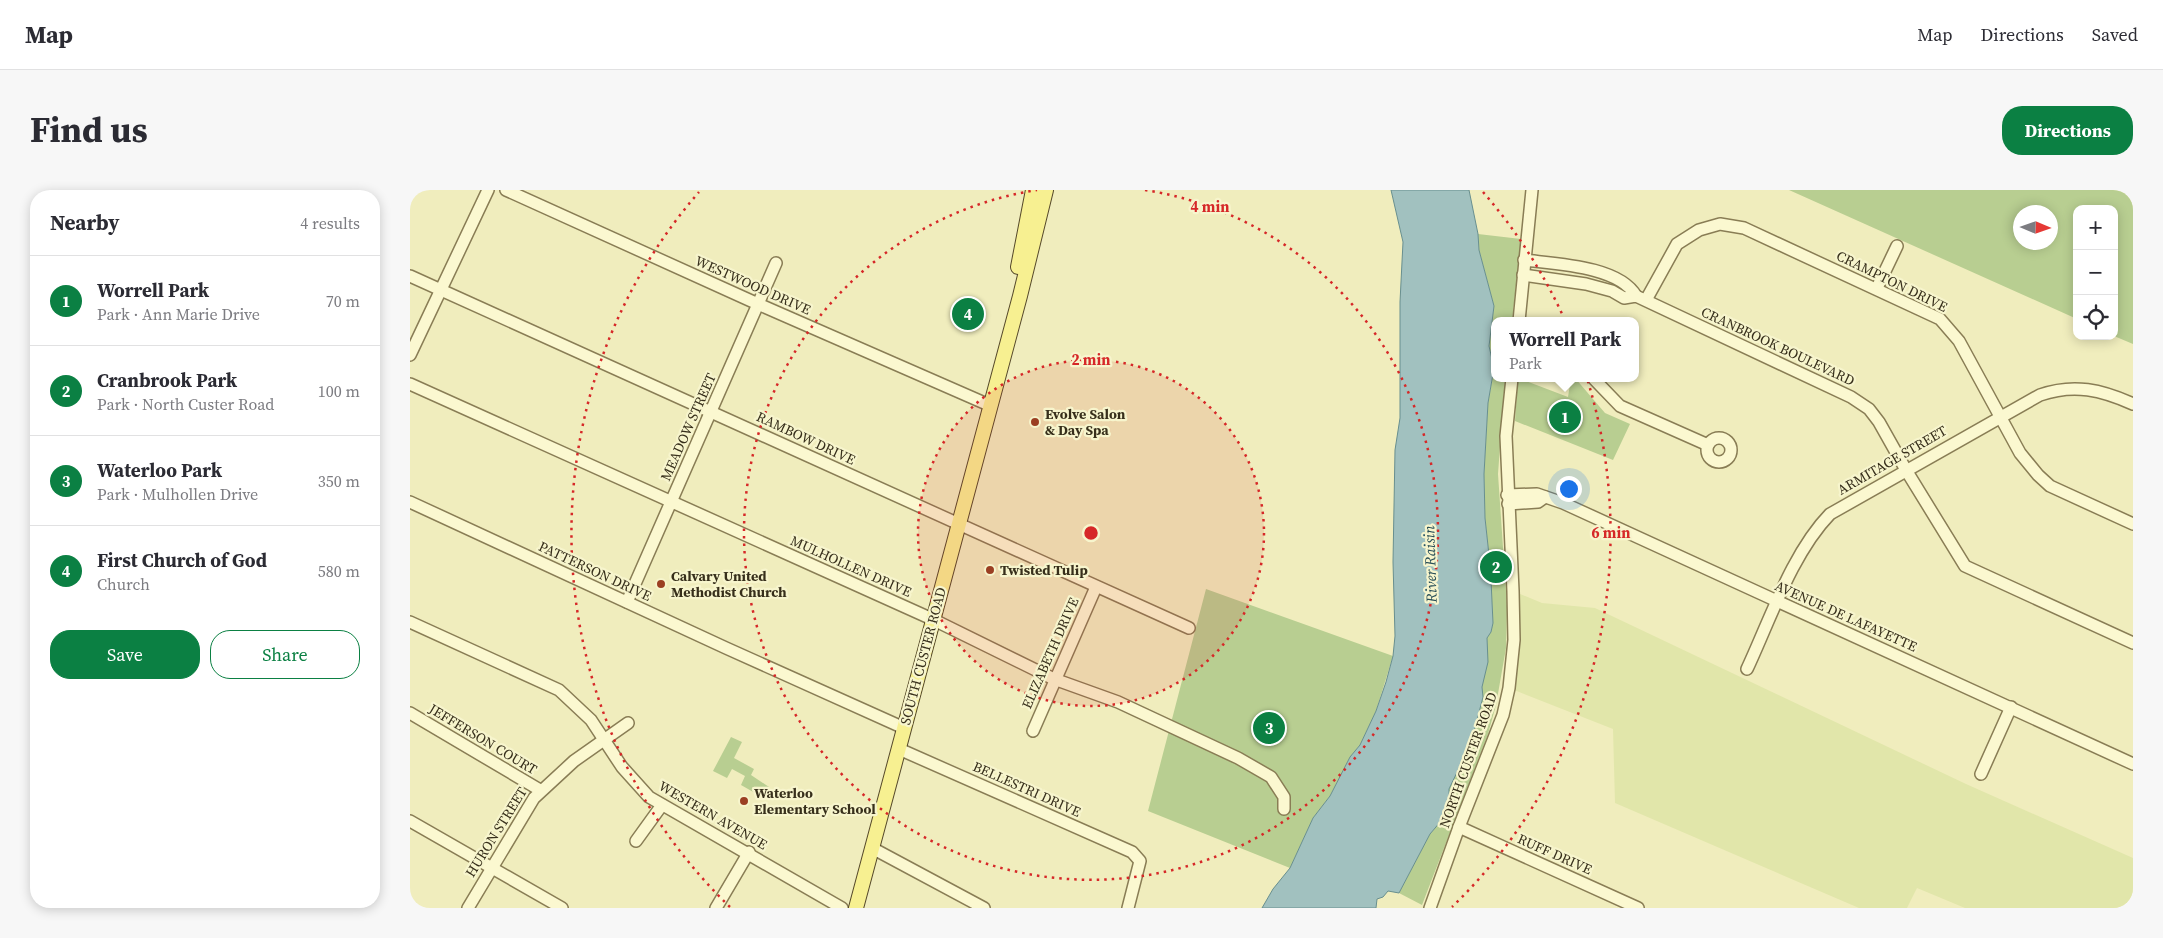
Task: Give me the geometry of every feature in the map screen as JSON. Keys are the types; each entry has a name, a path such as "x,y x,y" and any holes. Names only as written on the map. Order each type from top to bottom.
{"main road":[{"name":"SOUTH CUSTER ROAD","path":"989,405 1033,190"},
{"name":"SOUTH CUSTER ROAD","path":"856,908 989,405 1020,296 1046,190"}],"street":[{"path":"410,355 488,190"},
{"name":"WESTWOOD DRIVE","path":"506,190 758,304 989,405"},
{"path":"1519,317 1532,190"},
{"name":"CRAMPTON DRIVE","path":"1641,298 1677,244 1699,230 1720,224 1744,228 1877,288 1940,319 1948,327 1959,341 2020,453 2038,476 2050,486 2133,524"},
{"path":"1877,288 1897,246"},
{"name":"CRANBROOK BOULEVARD","path":"1524,260 1573,266 1598,272 1625,282 1641,298 1826,384 1860,402 1879,422 1965,566 2133,643"},
{"name":"MEADOW STREET","path":"627,602 776,263"},
{"name":"RAMBOW DRIVE","path":"410,276 1189,628"},
{"name":"CRANBROOK BOULEVARD","path":"1523,276 1586,284 1612,291 1624,298 1641,298"},
{"name":"NORTH CUSTER ROAD","path":"1430,908 1502,715 1509,688 1514,630 1506,436 1512,382"},
{"path":"1597,382 1620,406 1708,446"},
{"name":"MULHOLLEN DRIVE","path":"410,384 932,619 1054,679 1118,702 1261,770 1277,784 1284,797 1284,809"},
{"name":"ARMITAGE STREET","path":"1748,669 1808,540 1821,523 1843,506 2040,395 2066,388 2094,389 2133,404"},
{"name":"AVENUE DE LAFAYETTE","path":"1508,500 1537,494 1563,503 2133,764"},
{"name":"PATTERSON DRIVE","path":"410,502 904,728"},
{"name":"ELIZABETH DRIVE","path":"1033,731 1054,679 1096,587"},
{"name":"WESTERN AVENUE","path":"410,622 559,690 591,720 630,777 650,797 749,852 842,908"},
{"path":"1981,774 2011,707"},
{"name":"JEFFERSON COURT","path":"410,713 540,790"},
{"name":"HURON STREET","path":"468,908 523,813 540,790 574,761 628,723"},
{"name":"BELLESTRI DRIVE","path":"899,749 1132,852 1140,861 1128,908"},
{"path":"636,841 662,805"},
{"path":"410,821 562,908"},
{"name":"RUFF DRIVE","path":"1459,827 1638,908"},
{"path":"872,848 984,908"},
{"path":"716,908 749,852"}],"green space":[{"path":"1789,190 2133,190 2133,344 2118,338 2118,205 2073,205 2073,317"},
{"path":"1478,234 1521,239 1512,317 1493,317 1494,306 1479,250"},
{"path":"1491,330 1491,355 1489,346"},
{"path":"1492,382 1505,382 1498,474 1507,606 1506,648 1496,705 1488,734 1422,905 1399,893 1430,834 1441,821 1449,799 1449,789 1471,743 1483,697 1482,687 1487,655 1487,638 1493,623 1491,580 1487,564 1489,555 1485,518 1484,474 1488,403"},
{"path":"1518,382 1529,382 1568,397 1570,382 1578,382 1605,413 1630,424 1613,460 1515,421"},
{"path":"1206,589 1393,656 1376,711 1360,745 1350,757 1330,796 1313,818 1290,868 1148,811"},
{"path":"1513,591 1542,603 1595,608 1966,784 2133,858 2133,908 1965,908 1917,888 1907,908 1859,908 1615,803 1613,729 1509,688"},
{"path":"731,737 742,742 734,758 754,769 751,775 769,787 765,795 757,790 755,793 741,785 745,776 732,769 727,778 713,771"}],"water":[{"name":"River Raisin","path":"1391,190 1469,190 1478,234 1479,250 1494,306 1493,317 1491,317 1489,346 1492,382 1488,403 1484,474 1485,518 1489,555 1487,564 1491,580 1493,623 1487,638 1488,662 1482,687 1483,697 1471,743 1449,789 1449,799 1441,821 1430,834 1399,893 1388,891 1383,897 1377,899 1376,908 1262,908 1273,889 1290,868 1313,818 1330,796 1350,757 1360,745 1376,711 1393,656 1395,636 1393,562 1395,450 1400,418 1400,302 1403,242"}],"place":[{"name":"First Church of God","path":"968,314"},
{"name":"Worrell Park","path":"1565,417"},
{"name":"Evolve Salon & Day Spa","path":"1035,422"},
{"name":"Cranbrook Park","path":"1496,567"},
{"name":"Twisted Tulip","path":"990,570"},
{"name":"Calvary United Methodist Church","path":"661,584"},
{"name":"Waterloo Park","path":"1269,728"},
{"name":"Waterloo Elementary School","path":"744,801"}]}
